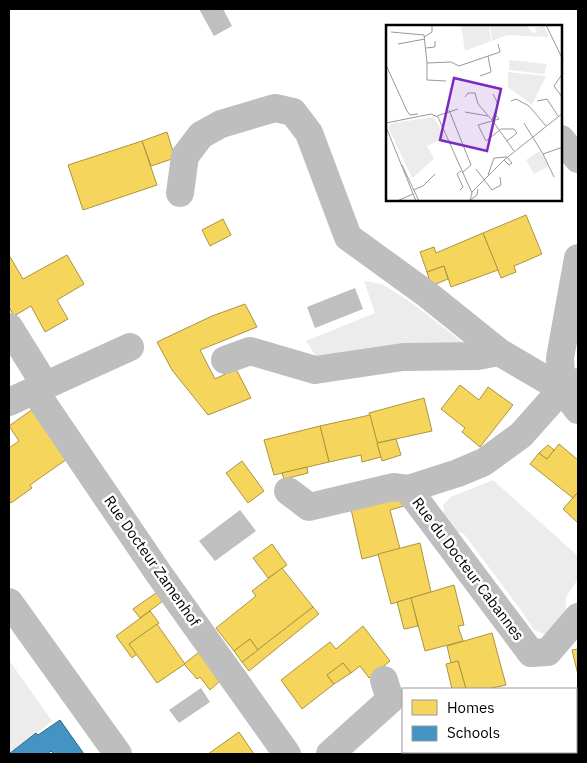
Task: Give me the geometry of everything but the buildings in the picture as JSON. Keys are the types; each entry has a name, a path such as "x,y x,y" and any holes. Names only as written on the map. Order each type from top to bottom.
{"street":[{"path":"180,193 185,156 201,135 221,124 275,108 293,112 309,133 348,237 428,295 499,352 570,385"},
{"path":"562,140 578,159"},
{"path":"578,258 575,295 560,358 578,410"},
{"name":"Rue Docteur Zamenhof","path":"9,327 40,388 159,574 287,754"},
{"path":"9,402 130,347"},
{"path":"225,360 250,351 315,370 403,358 478,356 499,352"},
{"name":"Rue du Docteur Cabannes","path":"570,385 521,435 484,462 458,473 408,489 531,653 548,652 578,618"},
{"path":"288,491 310,507 394,487 408,489"},
{"path":"9,602 118,754"},
{"path":"330,754 390,700 384,680"}],"shaded area":[{"path":"199,9 223,9 232,26 214,36"},
{"path":"364,281 382,284 412,303 466,345 316,356 306,341 375,313"},
{"path":"355,288 363,309 315,328 307,307"},
{"path":"493,480 578,556 578,579 566,597 565,627 550,636 534,630 464,534 452,530 444,514 443,505 451,497"},
{"path":"240,510 256,531 215,561 199,541"},
{"path":"9,660 52,721 11,754 9,754"},
{"path":"201,688 210,702 179,723 169,710"}]}
